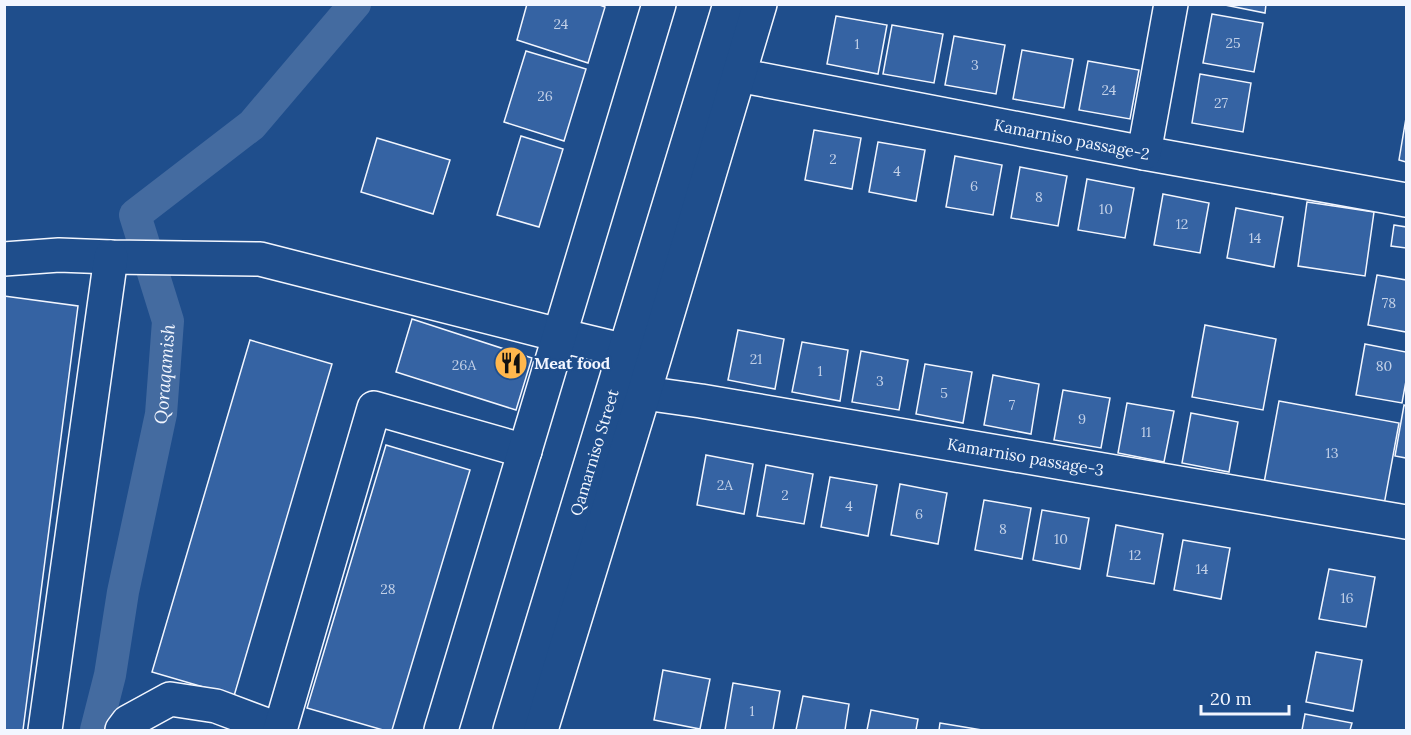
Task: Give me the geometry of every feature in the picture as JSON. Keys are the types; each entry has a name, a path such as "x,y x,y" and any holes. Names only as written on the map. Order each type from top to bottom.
{"street":[{"path":"441,730 659,4"},
{"name":"Qamarniso Street","path":"510,730 730,4"},
{"name":"Qamarniso Street","path":"549,728 644,393 760,4"},
{"path":"1144,153 1171,4"},
{"name":"Kamarniso passage-2","path":"738,75 1144,153 1407,200"},
{"path":"4,259 59,255 260,259 626,351"},
{"path":"45,730 111,257"},
{"name":"Kamarniso passage-3","path":"644,393 1407,522"},
{"path":"122,730 128,722 170,699 216,706 280,730 374,408 525,451"}],"building":[{"path":"527,4 597,4 605,7 588,63 517,40"},
{"path":"1220,4 1266,4 1265,13"},
{"path":"1212,14 1263,23 1254,72 1203,63"},
{"path":"836,16 887,25 878,74 827,64"},
{"path":"892,25 943,34 934,83 883,74"},
{"path":"954,36 1005,45 996,94 945,85"},
{"path":"1022,50 1073,59 1064,108 1013,99"},
{"path":"526,51 586,69 564,141 504,122"},
{"path":"1088,61 1139,70 1130,119 1079,110"},
{"path":"1200,74 1251,83 1243,132 1192,123"},
{"path":"1406,118 1406,162 1399,160"},
{"path":"814,130 861,138 852,189 805,180"},
{"path":"521,136 563,149 539,227 497,215"},
{"path":"377,138 450,160 433,214 361,192"},
{"path":"878,142 925,150 916,201 869,192"},
{"path":"955,156 1002,165 993,215 946,207"},
{"path":"1020,167 1067,176 1058,226 1011,218"},
{"path":"1087,179 1134,188 1125,238 1078,230"},
{"path":"1163,194 1209,203 1200,253 1154,245"},
{"path":"1307,202 1374,212 1365,276 1298,266"},
{"path":"1236,208 1283,217 1274,267 1227,258"},
{"path":"1394,225 1406,227 1406,248 1391,246"},
{"path":"1377,275 1406,280 1406,332 1368,325"},
{"path":"4,296 78,306 23,730 4,730"},
{"path":"412,319 532,358 516,410 396,372"},
{"path":"1205,325 1276,339 1263,410 1192,397"},
{"path":"738,330 784,339 775,389 728,380"},
{"path":"250,340 332,364 234,696 152,672"},
{"path":"802,342 848,350 840,401 792,392"},
{"path":"1365,344 1406,352 1406,381 1402,403 1356,395"},
{"path":"861,351 908,360 899,410 852,402"},
{"path":"925,364 972,372 963,423 916,414"},
{"path":"993,375 1039,384 1031,434 984,425"},
{"path":"1063,390 1110,398 1101,448 1054,440"},
{"path":"1279,401 1399,423 1384,505 1264,483"},
{"path":"1127,403 1174,411 1164,462 1118,453"},
{"path":"1404,405 1406,406 1406,458 1395,456"},
{"path":"1191,413 1238,422 1229,472 1182,463"},
{"path":"386,445 470,470 392,730 383,730 307,708"},
{"path":"706,455 753,464 744,514 697,505"},
{"path":"766,465 813,474 804,524 757,516"},
{"path":"830,477 877,485 868,536 821,527"},
{"path":"900,484 947,493 938,544 891,535"},
{"path":"984,500 1031,508 1022,559 975,550"},
{"path":"1042,510 1089,518 1080,569 1033,560"},
{"path":"1116,525 1163,534 1154,584 1107,576"},
{"path":"1183,540 1230,548 1221,599 1174,590"},
{"path":"1329,569 1375,577 1366,627 1319,619"},
{"path":"1316,652 1362,660 1353,711 1306,702"},
{"path":"663,670 710,679 700,729 654,720"},
{"path":"733,683 780,691 773,730 725,730"},
{"path":"803,696 849,704 845,730 796,730"},
{"path":"871,710 918,719 916,730 867,730"},
{"path":"1305,714 1352,723 1350,730 1302,730"},
{"path":"940,723 982,730 939,730"}],"waterway":[{"name":"Qoraqamish","path":"96,730 110,675 123,592 161,414 168,321 135,215 252,125 355,4"}],"place":[{"name":"Meat food","path":"511,363"}]}
